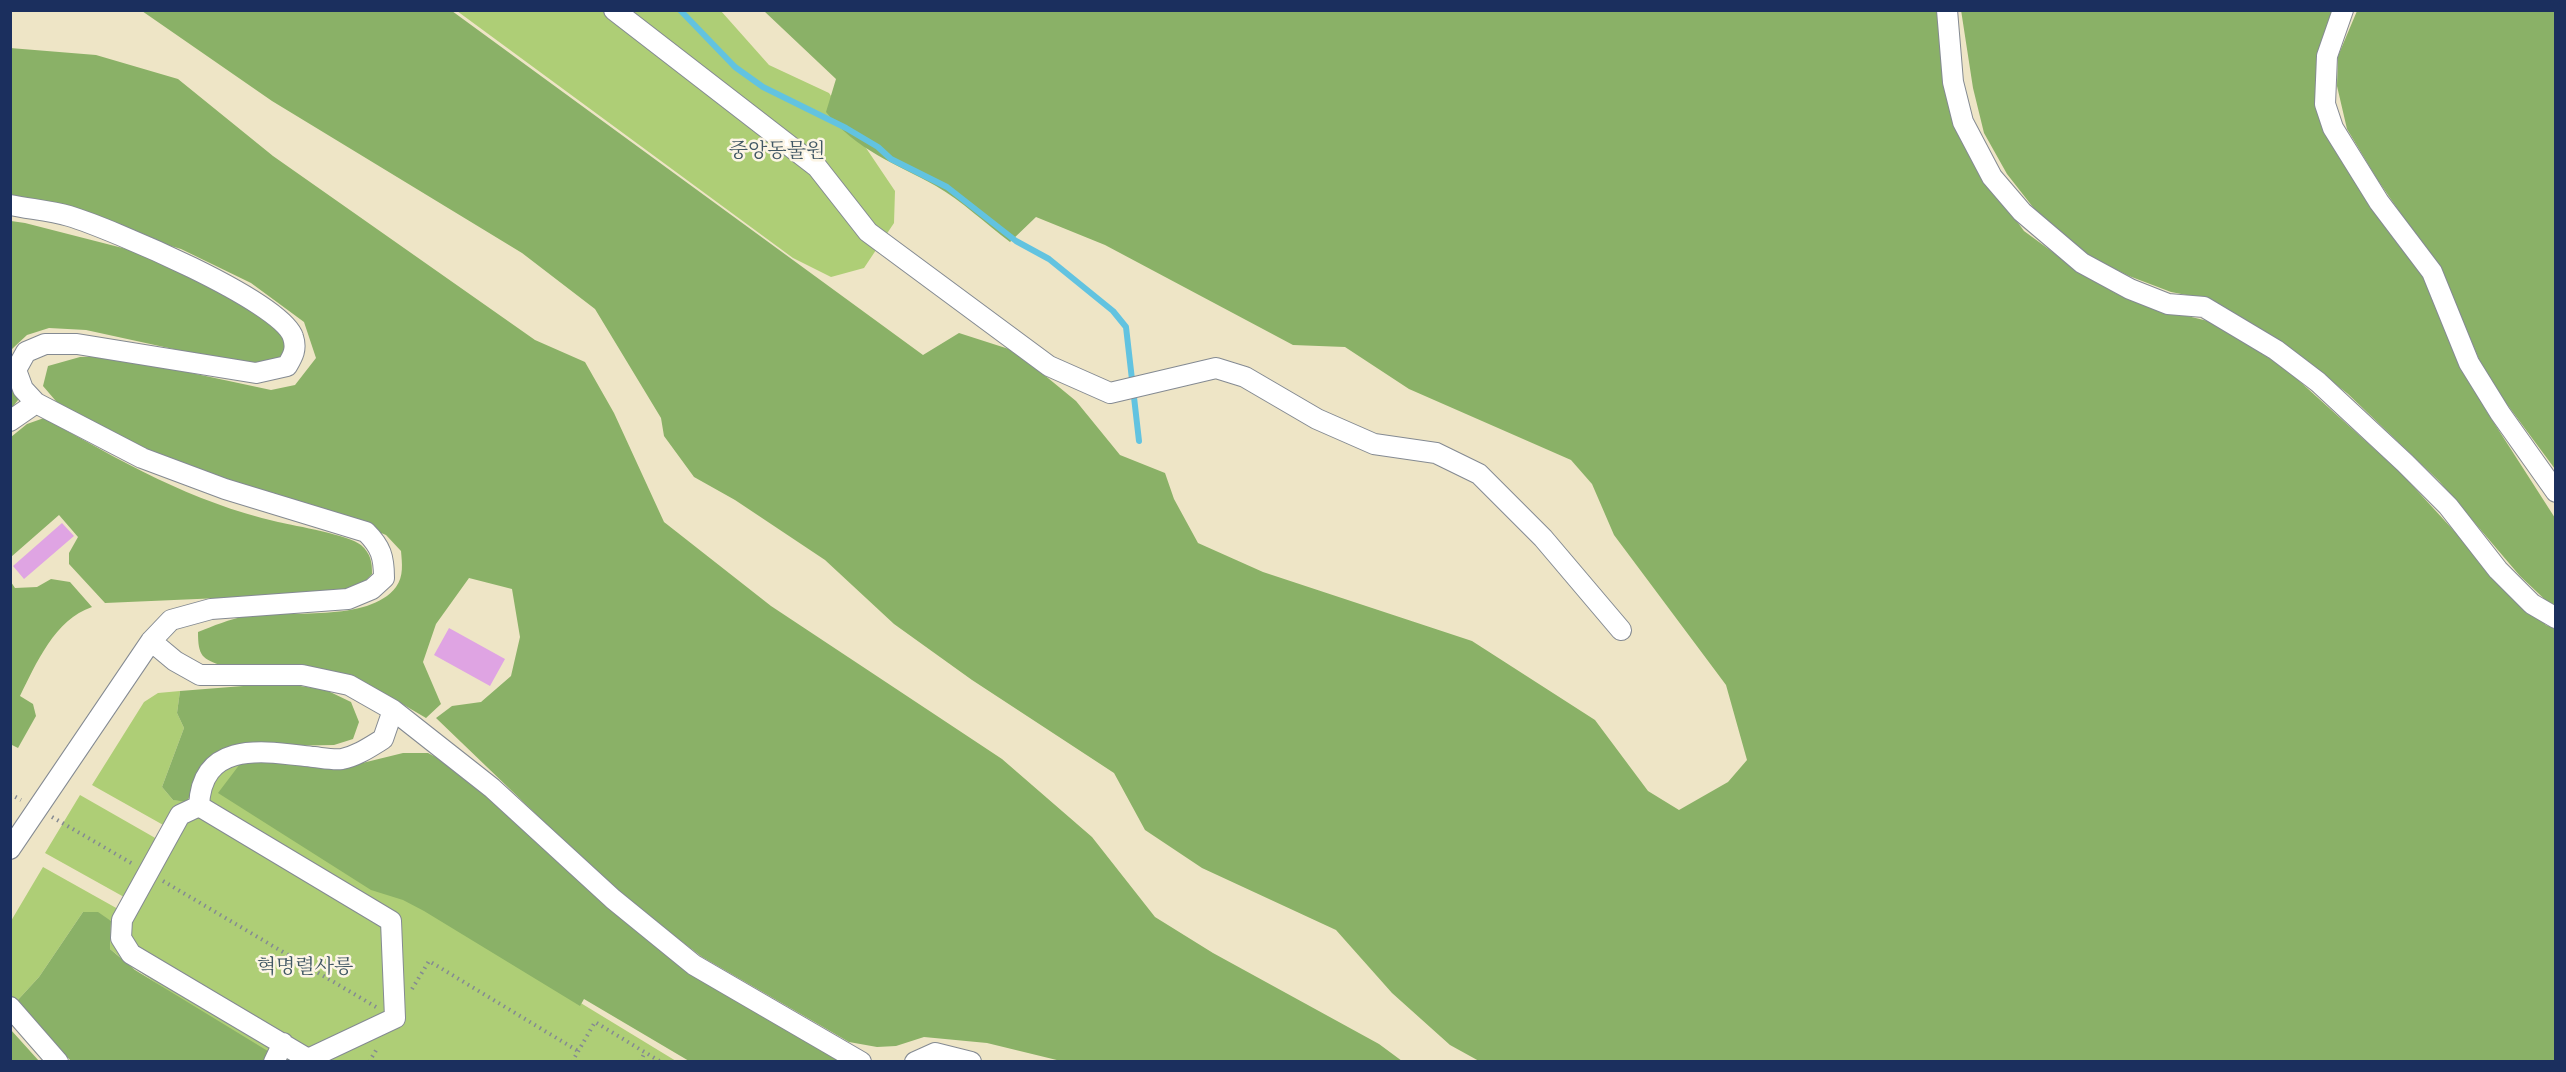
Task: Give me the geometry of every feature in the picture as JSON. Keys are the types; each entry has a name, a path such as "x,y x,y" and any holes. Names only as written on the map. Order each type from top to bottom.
{"street":[{"path":"614,10 817,167 868,232 1049,366 1110,393 1144,387 1216,368 1245,377 1317,419 1374,444 1436,453 1479,474 1543,538 1621,630"},
{"path":"1947,10 1953,82 1963,122 1992,177 2022,212 2082,263 2130,289 2168,304 2204,307 2276,350 2318,382 2405,463 2448,506 2498,570 2532,604 2556,618"},
{"path":"2343,10 2327,56 2325,104 2333,128 2379,202 2432,272 2469,363 2500,413 2556,492"},
{"path":"10,205 69,216 151,248 276,314 293,334 296,351 287,366 256,373 77,345 45,344 26,352 16,370 22,389 36,403 142,458 225,489 366,532 379,544 384,559 384,578 372,589 348,598 211,609 171,620 152,641 10,849"},
{"path":"10,421 36,403"},
{"path":"152,641 176,661 200,675 302,675 349,685 393,710 492,788 613,899 693,965 861,1062"},
{"path":"199,806 199,788 214,766 232,755 255,751 340,759 363,752 383,740 393,710"},
{"path":"199,806 391,921 395,1018 308,1059 131,954 121,938 122,920 180,815 199,806"},
{"path":"10,1007 58,1062"},
{"path":"273,1062 283,1043"},
{"path":"915,1062 935,1053 971,1062"}],"path":[{"path":"10,794 18,798"},
{"path":"63,823 395,1018 429,961 578,1051"},
{"path":"572,1062 595,1022 661,1062"},
{"path":"369,1062 380,1044"},
{"path":"640,1062 645,1052"}],"green space":[{"path":"1961,10 2334,11 2316,96 2423,277 2446,322 2456,356 2487,412 2555,518 2555,609 2520,576 2439,481 2348,394 2281,341 2202,298 2171,292 2129,276 2084,254 2043,220 2007,174 1984,133 1973,88"},
{"path":"142,11 452,11 923,355 959,333 1015,351 1076,401 1120,455 1165,473 1174,499 1198,543 1263,572 1472,641 1595,720 1648,791 1679,810 1728,782 1747,760 1726,685 1614,535 1592,484 1571,460 1409,389 1345,347 1293,345 1105,245 1036,217 1010,242 946,192 877,155 850,137 826,112 836,79 764,11 1938,11 1979,170 2024,231 2069,264 2115,293 2171,312 2212,322 2286,369 2401,473 2499,580 2546,625 2555,629 2555,1061 1479,1061 1450,1045 1392,993 1336,930 1202,868 1145,830 1114,773 972,680 894,624 825,560 735,500 694,477 664,436 661,418 595,309 522,253 272,101"},
{"name":"중앙동물원","path":"457,11 721,11 769,65 829,93 895,191 894,223 864,268 831,277 793,258"},
{"path":"2357,11 2555,11 2555,469 2486,376 2445,278 2377,179 2347,129 2337,86 2338,56"},
{"path":"10,48 96,55 178,79 273,156 535,340 585,362 614,413 664,522 771,606 1002,759 1092,837 1155,917 1213,953 1379,1044 1402,1061 1065,1062 987,1043 924,1037 896,1046 877,1047 849,1042 702,957 617,892 436,718 452,706 481,702 511,676 520,637 512,589 469,578 436,624 423,662 441,704 426,718 382,692 349,681 223,666 210,661 200,651 198,632 228,621 246,616 347,610 367,606 383,598 396,587 400,578 401,551 386,535 352,521 293,504 137,448 61,407 43,386 48,366 80,357 112,356 271,390 295,385 316,358 304,322 251,283 181,249 11,199"},
{"path":"11,221 146,254 220,284 288,338 288,356 265,369 86,330 49,328 27,335 12,349 18,400 11,409"},
{"path":"44,418 129,465 186,492 246,514 355,541 369,555 372,574 359,588 335,593 105,603 69,564 69,553 78,537 59,515 11,557 11,437 27,424"},
{"path":"51,579 70,582 92,607 67,621 48,644 33,670 20,696 33,704 36,716 18,748 10,744 11,582 15,588 37,587"},
{"path":"281,683 326,690 351,702 359,722 353,739 334,745 226,747 203,765 187,802 173,800 162,787 184,728 177,713 180,691"},
{"name":"혁명렬사릉","path":"180,691 177,713 184,728 162,787 173,800 206,802 216,772 243,760 400,893 676,1061 279,1061 130,965 110,949 111,921 83,912 39,977 16,1002 11,997 11,921 43,867 118,909 124,897 45,853 80,795 157,839 165,826 92,785 144,702 158,693"},
{"path":"403,753 428,753 447,763 493,798 607,901 847,1061 689,1061 584,999 580,1006 424,911 403,900 371,890 218,793 243,760 342,768"},
{"path":"83,912 98,912 111,921 110,949 135,970 271,1053 267,1062 71,1061 16,1002 39,977"},
{"path":"11,1030 39,1061 11,1061"}],"building":[{"path":"62,523 74,536 24,579 13,566"},
{"path":"449,628 505,659 490,686 434,655"}],"waterway":[{"path":"680,10 735,67 763,87 846,128 878,147 891,159 947,187 1016,241 1049,259 1113,311 1126,327 1139,441"}]}
